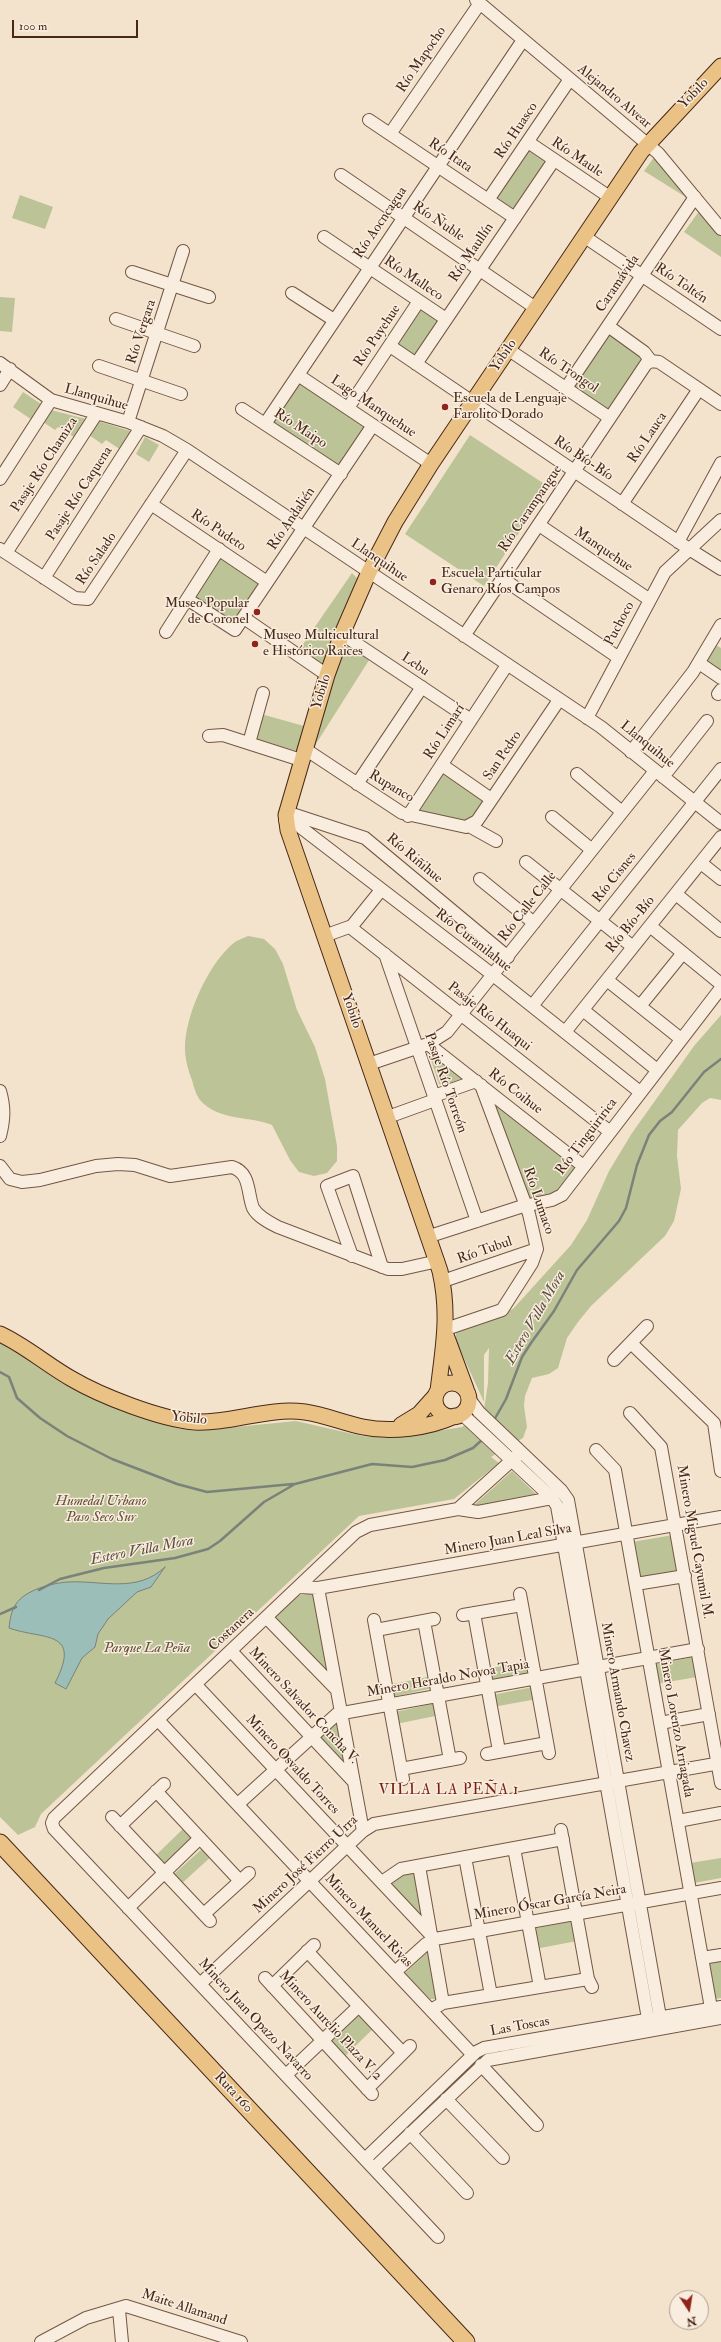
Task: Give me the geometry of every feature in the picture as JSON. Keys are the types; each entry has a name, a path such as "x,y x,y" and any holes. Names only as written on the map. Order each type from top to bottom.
{"highway":[{"name":"Ruta 160","path":"0,1843 466,2342"},
{"name":"Ruta 160","path":"0,1860 451,2342"}],"main road":[{"name":"Yobilo","path":"467,1416 447,1416 440,1411 436,1403 446,1332 443,1281 438,1261 324,936 286,816 327,675 342,634 368,572 395,522 431,464 647,145 721,66"},
{"name":"Yobilo","path":"446,1332 468,1394"},
{"name":"Yobilo","path":"0,1334 18,1343 80,1384 123,1402 177,1419 212,1421 289,1411 311,1413 371,1428 395,1428 432,1424 467,1416"},
{"path":"395,1428 419,1414 443,1385 451,1382 459,1384 468,1394 467,1416"}],"street":[{"name":"Alejandro Alvear","path":"478,2 660,155 721,229"},
{"name":"Río Mapocho","path":"390,134 478,2"},
{"name":"Río Aocncagua","path":"265,424 523,40"},
{"name":"Río Huasco","path":"488,200 570,79"},
{"name":"Río Itata","path":"369,120 515,218"},
{"name":"Río Maule","path":"528,142 611,198"},
{"name":"Río Maullín","path":"416,364 554,160"},
{"name":"Río Ñuble","path":"341,175 537,309"},
{"name":"Caramávida","path":"566,388 695,197"},
{"name":"Río Malleco","path":"324,237 446,319"},
{"name":"Río Toltén","path":"585,237 721,329"},
{"name":"Río Vergara","path":"128,422 183,251"},
{"path":"132,272 208,297"},
{"path":"292,293 334,320"},
{"name":"Río Puyehue","path":"348,408 419,301"},
{"path":"116,319 194,346"},
{"path":"608,326 648,355 651,361 658,362 721,404"},
{"name":"Río Bío-Bío","path":"390,346 689,550 721,568"},
{"name":"Río Trongol","path":"509,350 610,418"},
{"name":"Río Carampangue","path":"464,636 646,364 651,361"},
{"path":"0,385 5,366"},
{"name":"Llanquihue","path":"5,366 51,400 128,422 187,450 587,718 721,823"},
{"path":"99,366 181,394"},
{"name":"Lago Manquehue","path":"298,375 431,464"},
{"name":"Río Lauca","path":"622,504 698,389"},
{"path":"0,479 51,400"},
{"name":"Río Maipo","path":"242,408 341,474"},
{"name":"Pasaje Río Chamiza","path":"3,551 97,413"},
{"name":"Río Andalién","path":"187,599 235,630 373,425"},
{"name":"Pasaje Río Caquena","path":"44,578 141,427"},
{"name":"Río Salado","path":"3,551 75,598 88,599 187,450"},
{"path":"678,542 721,463"},
{"name":"Río Pudeto","path":"151,504 267,582"},
{"name":"Puchoco","path":"587,718 665,572 721,520"},
{"name":"Manquehue","path":"539,525 650,600"},
{"path":"166,632 219,549"},
{"path":"503,579 619,658"},
{"path":"244,618 327,675"},
{"path":"631,752 696,667 721,625"},
{"name":"Lebu","path":"342,634 471,720"},
{"name":"Río Limarí","path":"408,816 507,665"},
{"path":"696,667 721,678"},
{"path":"357,784 422,688"},
{"path":"249,743 263,692"},
{"name":"San Pedro","path":"470,826 477,821 559,700"},
{"name":"Río Calle Calle","path":"369,1064 422,1045 447,1032 622,812 659,774 706,721"},
{"name":"Rupanco","path":"209,736 223,735 249,743 303,754 357,784 394,809 408,816 460,827 470,826"},
{"path":"442,765 491,799"},
{"name":"Río Cisnes","path":"532,1006 721,769"},
{"path":"577,774 622,812"},
{"name":"Río Curanilahue","path":"286,816 493,975 640,1092"},
{"name":"Río Riñihue","path":"286,816 365,838 508,957"},
{"path":"552,817 592,850"},
{"path":"470,826 496,841"},
{"name":"Río Bío-Bío","path":"565,1032 721,837"},
{"path":"526,862 633,947"},
{"path":"701,863 721,879"},
{"path":"480,879 534,923"},
{"path":"324,936 350,927 381,890"},
{"path":"676,894 721,931"},
{"path":"650,926 721,984"},
{"name":"Pasaje Río Huaqui","path":"350,927 609,1131"},
{"path":"640,1006 683,953"},
{"name":"Pasaje Río Torreón","path":"385,954 422,1045 434,1098 477,1221"},
{"path":"607,980 681,1039"},
{"name":"Río Tinguiririca","path":"430,1236 525,1206 538,1204 559,1197 580,1173 582,1165 721,988"},
{"path":"583,1010 657,1070"},
{"name":"Río Coihue","path":"422,1045 479,1083 582,1165"},
{"path":"388,1117 434,1098 479,1083"},
{"name":"Río Lumaco","path":"446,1332 502,1310 532,1263 537,1249 537,1240 479,1083"},
{"path":"0,1092 4,1104 4,1120 0,1136"},
{"path":"0,1166 10,1179 22,1182 40,1180 75,1170 118,1164 135,1165 170,1176 232,1168 239,1169 245,1176 254,1209 265,1221 382,1267 402,1270 438,1261"},
{"path":"352,1256 327,1186 353,1176 382,1267"},
{"name":"Río Tubul","path":"443,1281 537,1249"},
{"path":"614,1360 646,1326"},
{"path":"631,1343 717,1419 721,1470"},
{"name":"Minero Miguel Cayumil M.","path":"630,1413 660,1444 719,1763 721,1783"},
{"name":"Minero Armando Chavez","path":"467,1416 566,1496 570,1545 655,2024"},
{"name":"Minero Lorenzo Arriagada","path":"596,1450 615,1470 702,1958 716,2007"},
{"path":"458,1509 513,1453"},
{"name":"Minero Armando Chavez","path":"513,1453 552,1498 557,1506 570,1545"},
{"name":"Costanera","path":"52,1823 54,1818 267,1618 356,1532 365,1526 458,1509 478,1512 552,1498"},
{"name":"Minero Juan Leal Silva","path":"299,1587 318,1588 570,1545 721,1517"},
{"path":"636,1584 685,1576"},
{"path":"318,1588 363,1831"},
{"path":"521,1600 535,1678 548,1748 493,1752 487,1687 469,1614 521,1600"},
{"path":"267,1618 336,1689"},
{"path":"429,1620 438,1696 455,1759 402,1774 390,1704 375,1625 429,1620"},
{"name":"Minero Heraldo Novoa Tapia","path":"238,1804 333,1716 341,1713 698,1649"},
{"name":"Minero Salvador Concha V.","path":"231,1651 353,1781"},
{"name":"Minero Osvaldo Torres","path":"196,1685 432,1937"},
{"path":"660,1723 709,1714"},
{"name":"Minero Manuel Rivas","path":"158,1720 473,2055"},
{"name":"Minero José Fierro Urra","path":"200,1984 363,1831 374,1824 384,1821 719,1763"},
{"path":"120,1826 160,1787 200,1838 240,1881"},
{"path":"678,1821 721,1813"},
{"path":"112,1817 207,1918 240,1881 250,1873"},
{"name":"Minero Juan Opazo Navarro","path":"52,1823 54,1829 438,2236"},
{"path":"382,1882 397,1870 514,1848 562,1835 590,1983 540,1987 443,2003 431,2010"},
{"path":"128,1908 200,1838"},
{"path":"514,1848 540,1987"},
{"path":"465,1857 492,1995"},
{"path":"419,1866 443,2003"},
{"name":"Minero Óscar García Neira","path":"432,1937 479,1931 721,1888"},
{"path":"395,1972 432,1937"},
{"name":"Minero Aurelio Plaza V. 2","path":"311,1948 359,2006 407,2050 370,2092 323,2041 269,1982 311,1948"},
{"path":"702,1958 721,1955"},
{"path":"286,2075 359,2006"},
{"name":"Las Toscas","path":"374,2168 481,2065 497,2057 655,2024 716,2007"},
{"name":"Las Toscas","path":"365,2159 473,2055 488,2048 655,2024 721,2018"},
{"path":"481,2065 537,2125"},
{"path":"446,2099 503,2158"},
{"path":"410,2133 467,2193"},
{"name":"Maite Allamand","path":"41,2342 86,2318 118,2310 126,2306 131,2306 241,2342"},
{"path":"118,2310 122,2342"}],"green space":[{"path":"528,150 546,162 512,210 494,198"},
{"path":"655,156 689,199 644,171"},
{"path":"20,195 53,207 45,229 12,218"},
{"path":"700,210 721,236 721,257 684,232"},
{"path":"0,297 15,298 12,332 0,331"},
{"path":"423,307 439,318 440,323 418,355 412,357 398,346 396,342 418,308"},
{"path":"608,330 646,356 609,412 570,387"},
{"path":"302,384 366,428 341,466 335,466 273,424 271,420 296,385"},
{"path":"23,392 41,404 32,420 13,407"},
{"path":"51,410 86,419 74,437 58,427 55,430 43,422"},
{"path":"98,421 133,432 121,450 106,440 102,444 89,435"},
{"path":"470,435 549,487 484,586 405,534"},
{"path":"145,437 159,445 149,462 136,454"},
{"path":"223,557 259,581 261,588 236,624 196,601 194,594 218,558"},
{"path":"352,573 358,579 323,668 299,650"},
{"path":"346,640 371,657 314,747 311,743"},
{"path":"712,643 721,648 721,676 703,661"},
{"path":"261,714 304,726 297,751 254,738"},
{"path":"441,772 484,799 470,823 416,811"},
{"path":"248,936 264,939 275,949 283,964 297,1010 315,1047 325,1079 337,1146 337,1161 327,1173 314,1176 299,1172 290,1160 272,1125 220,1113 202,1102 195,1090 187,1064 185,1048 189,1020 194,1005 200,990 216,962 235,942"},
{"name":"Humedal Urbano Paso Seco Sur","path":"721,1015 721,1100 710,1098 702,1103 678,1130 677,1156 681,1189 674,1221 665,1236 591,1306 578,1322 567,1338 558,1368 549,1374 532,1378 525,1396 524,1406 527,1427 523,1438 491,1457 499,1463 454,1499 359,1516 41,1814 35,1827 18,1835 0,1817 0,1343 142,1415 177,1428 195,1431 296,1421 362,1436 391,1438 462,1427 484,1409 488,1383 489,1348 484,1355 484,1402 456,1341 456,1333 461,1328 513,1309 571,1245 587,1220 609,1171 632,1133 694,1046"},
{"path":"436,1052 466,1080 445,1087 439,1084 429,1054"},
{"path":"492,1099 578,1165 557,1191 529,1201"},
{"path":"512,1471 537,1495 480,1509 473,1506"},
{"path":"673,1535 679,1571 638,1578 632,1542"},
{"path":"315,1593 331,1677 273,1618 294,1596"},
{"path":"694,1657 697,1677 656,1684 652,1665"},
{"path":"529,1660 530,1673 489,1681 486,1669"},
{"path":"432,1676 433,1688 392,1697 388,1685"},
{"path":"533,1687 537,1699 493,1707 492,1695"},
{"path":"436,1703 440,1715 396,1724 395,1712"},
{"path":"337,1722 339,1722 348,1767 319,1739"},
{"path":"186,1826 193,1836 163,1865 154,1857"},
{"path":"204,1847 213,1855 180,1885 173,1875"},
{"path":"721,1858 721,1878 694,1883 690,1863"},
{"path":"416,1871 426,1925 389,1887 399,1875"},
{"path":"573,1921 577,1941 535,1949 532,1929"},
{"path":"430,1950 438,1999 430,1999 405,1973"},
{"path":"721,1960 721,1998 713,1999 706,1962"},
{"path":"360,2014 374,2028 344,2057 330,2043"}],"water":[{"path":"165,1567 151,1587 137,1592 108,1619 98,1634 95,1647 82,1658 66,1689 55,1683 62,1666 64,1653 61,1645 55,1640 45,1636 9,1628 10,1619 16,1604 20,1599 39,1588 68,1582 118,1584 131,1583 154,1575"}],"waterway":[{"name":"Estero Villa Mora","path":"493,1422 506,1399 522,1357 554,1311 577,1270 619,1221 626,1208 637,1165 649,1135 660,1121 672,1112 704,1072 721,1059"},
{"path":"0,1372 9,1377 17,1398 40,1418 67,1436 112,1459 177,1484 207,1492 293,1484"},
{"name":"Estero Villa Mora","path":"39,1590 60,1579 104,1568 175,1558 208,1549 220,1541 264,1502 295,1484 372,1464 412,1467 445,1460 473,1448 484,1438"},
{"name":"Estero Villa Mora","path":"0,1614 16,1607"}],"place":[{"name":"Escuela de Lenguaje Farolito Dorado","path":"445,407"},
{"name":"Escuela Particular Genaro Ríos Campos","path":"433,582"},
{"name":"Museo Popular de Coronel","path":"257,612"},
{"name":"Museo Multicultural e Histórico Raices","path":"255,644"}],"district":[{"name":"VILLA LA PEÑA 1","path":"449,1791"}],"park label":[{"name":"Parque La Peña","path":"147,1649"}]}
